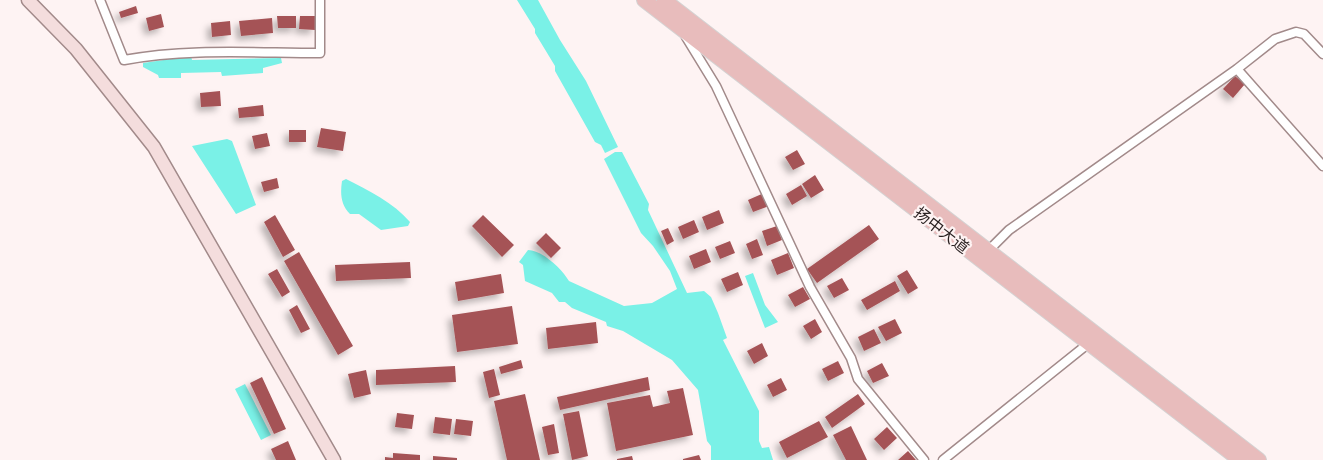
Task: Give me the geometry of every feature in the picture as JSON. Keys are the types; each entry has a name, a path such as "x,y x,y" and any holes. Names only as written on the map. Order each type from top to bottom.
{"main road":[{"path":"28,0 76,49 154,147 334,460"},
{"name":"扬中大道","path":"644,0 684,23 1093,339 1259,460"},
{"name":"扬中大道","path":"664,0 684,23"},
{"name":"扬中大道","path":"1093,339 1240,460"}],"street":[{"path":"100,0 124,60 189,53 320,53 320,0"},
{"path":"679,0 684,23 810,287 852,358 858,379 924,460"},
{"path":"984,255 1009,230 1237,69 1275,39 1296,32 1304,34 1323,54"},
{"path":"1237,69 1323,166"},
{"path":"943,460 1093,339"}],"water":[{"path":"517,0 538,0 586,81 618,147 605,153 601,145 595,142 555,71 555,66 535,33 535,29"},
{"path":"191,56 192,60 281,58 282,63 263,68 263,73 222,76 221,72 181,73 181,78 159,78 158,75 143,67 143,63"},
{"path":"227,139 232,141 256,205 236,214 192,146"},
{"path":"615,152 622,152 649,204 648,210 687,293 704,291 711,297 727,338 723,340 759,411 759,441 762,448 769,447 773,460 711,460 711,446 707,441 698,390 672,360 623,331 607,326 606,322 572,308 565,302 559,302 552,293 525,281 523,265 519,262 528,250 539,253 551,261 569,281 624,306 652,303 677,289 670,271 641,233 604,159"},
{"path":"346,179 389,203 410,222 408,226 381,230 359,214 350,214 341,195 342,181"},
{"path":"753,273 765,305 778,322 765,328 745,276"},
{"path":"245,384 271,435 261,440 235,389"}],"building":[{"path":"136,6 138,13 121,18 119,12"},
{"path":"161,14 164,27 149,31 146,18"},
{"path":"277,16 296,16 296,28 278,28"},
{"path":"300,16 316,16 315,30 299,29"},
{"path":"272,18 273,33 241,36 239,21"},
{"path":"230,21 231,35 212,37 211,23"},
{"path":"1235,76 1245,84 1233,98 1223,89"},
{"path":"220,91 221,106 201,107 200,93"},
{"path":"263,105 264,116 239,118 238,108"},
{"path":"321,128 346,132 343,151 317,147"},
{"path":"289,130 306,130 306,142 289,142"},
{"path":"267,133 270,146 255,149 252,136"},
{"path":"797,150 805,164 793,170 785,157"},
{"path":"815,175 824,190 811,198 802,184"},
{"path":"277,178 279,188 264,192 261,182"},
{"path":"801,185 807,196 792,205 786,194"},
{"path":"764,193 769,206 753,212 748,200"},
{"path":"719,210 724,223 707,230 702,217"},
{"path":"275,215 295,250 283,257 264,222"},
{"path":"483,215 514,245 502,257 472,226"},
{"path":"694,220 699,232 683,239 678,227"},
{"path":"869,225 879,239 817,283 807,269"},
{"path":"777,226 782,240 767,246 762,231"},
{"path":"668,228 674,241 667,245 661,231"},
{"path":"546,233 561,248 551,258 536,243"},
{"path":"757,239 763,255 752,259 746,244"},
{"path":"730,241 735,253 720,259 715,247"},
{"path":"706,249 711,262 694,269 689,256"},
{"path":"299,252 353,346 338,355 284,261"},
{"path":"788,253 794,268 777,275 771,260"},
{"path":"410,262 411,278 336,281 335,265"},
{"path":"277,269 290,292 282,297 268,274"},
{"path":"907,270 918,288 908,294 897,276"},
{"path":"738,272 743,285 727,292 721,279"},
{"path":"501,274 504,293 458,301 455,282"},
{"path":"842,278 849,290 834,298 827,286"},
{"path":"895,281 900,291 867,310 861,300"},
{"path":"803,287 810,299 795,307 788,295"},
{"path":"297,305 310,329 301,333 289,310"},
{"path":"512,306 518,344 457,352 452,315"},
{"path":"815,319 822,332 811,339 803,326"},
{"path":"895,319 902,333 886,341 878,327"},
{"path":"596,322 598,343 548,349 546,328"},
{"path":"874,329 881,343 864,351 858,337"},
{"path":"762,343 768,356 754,364 747,351"},
{"path":"521,360 523,368 501,374 499,367"},
{"path":"838,361 844,373 828,381 822,369"},
{"path":"882,363 889,376 873,383 867,371"},
{"path":"455,366 456,382 376,385 376,370"},
{"path":"494,369 500,395 489,398 483,372"},
{"path":"366,370 371,394 354,398 348,374"},
{"path":"262,377 286,429 274,434 250,383"},
{"path":"648,377 650,390 560,410 557,397"},
{"path":"781,378 787,390 773,397 767,385"},
{"path":"683,388 693,435 616,451 607,403 650,395 653,407 670,403 667,391"},
{"path":"525,394 540,460 507,460 494,401"},
{"path":"858,394 865,404 832,428 825,417"},
{"path":"579,411 588,456 572,460 563,414"},
{"path":"397,413 414,415 412,429 395,427"},
{"path":"435,417 452,419 450,435 433,433"},
{"path":"456,419 473,421 471,436 454,434"},
{"path":"819,421 828,437 787,458 779,442"},
{"path":"554,424 559,453 548,455 542,427"},
{"path":"851,426 867,460 846,460 833,435"},
{"path":"887,427 897,438 884,450 874,439"},
{"path":"288,441 296,460 276,460 271,449"},
{"path":"908,451 916,460 898,460"},
{"path":"393,453 420,455 420,460 385,460 385,457 393,458"},
{"path":"699,455 701,460 683,460 683,459"},
{"path":"433,456 457,458 457,460 433,460"},
{"path":"632,456 633,460 617,460 617,459"}]}
